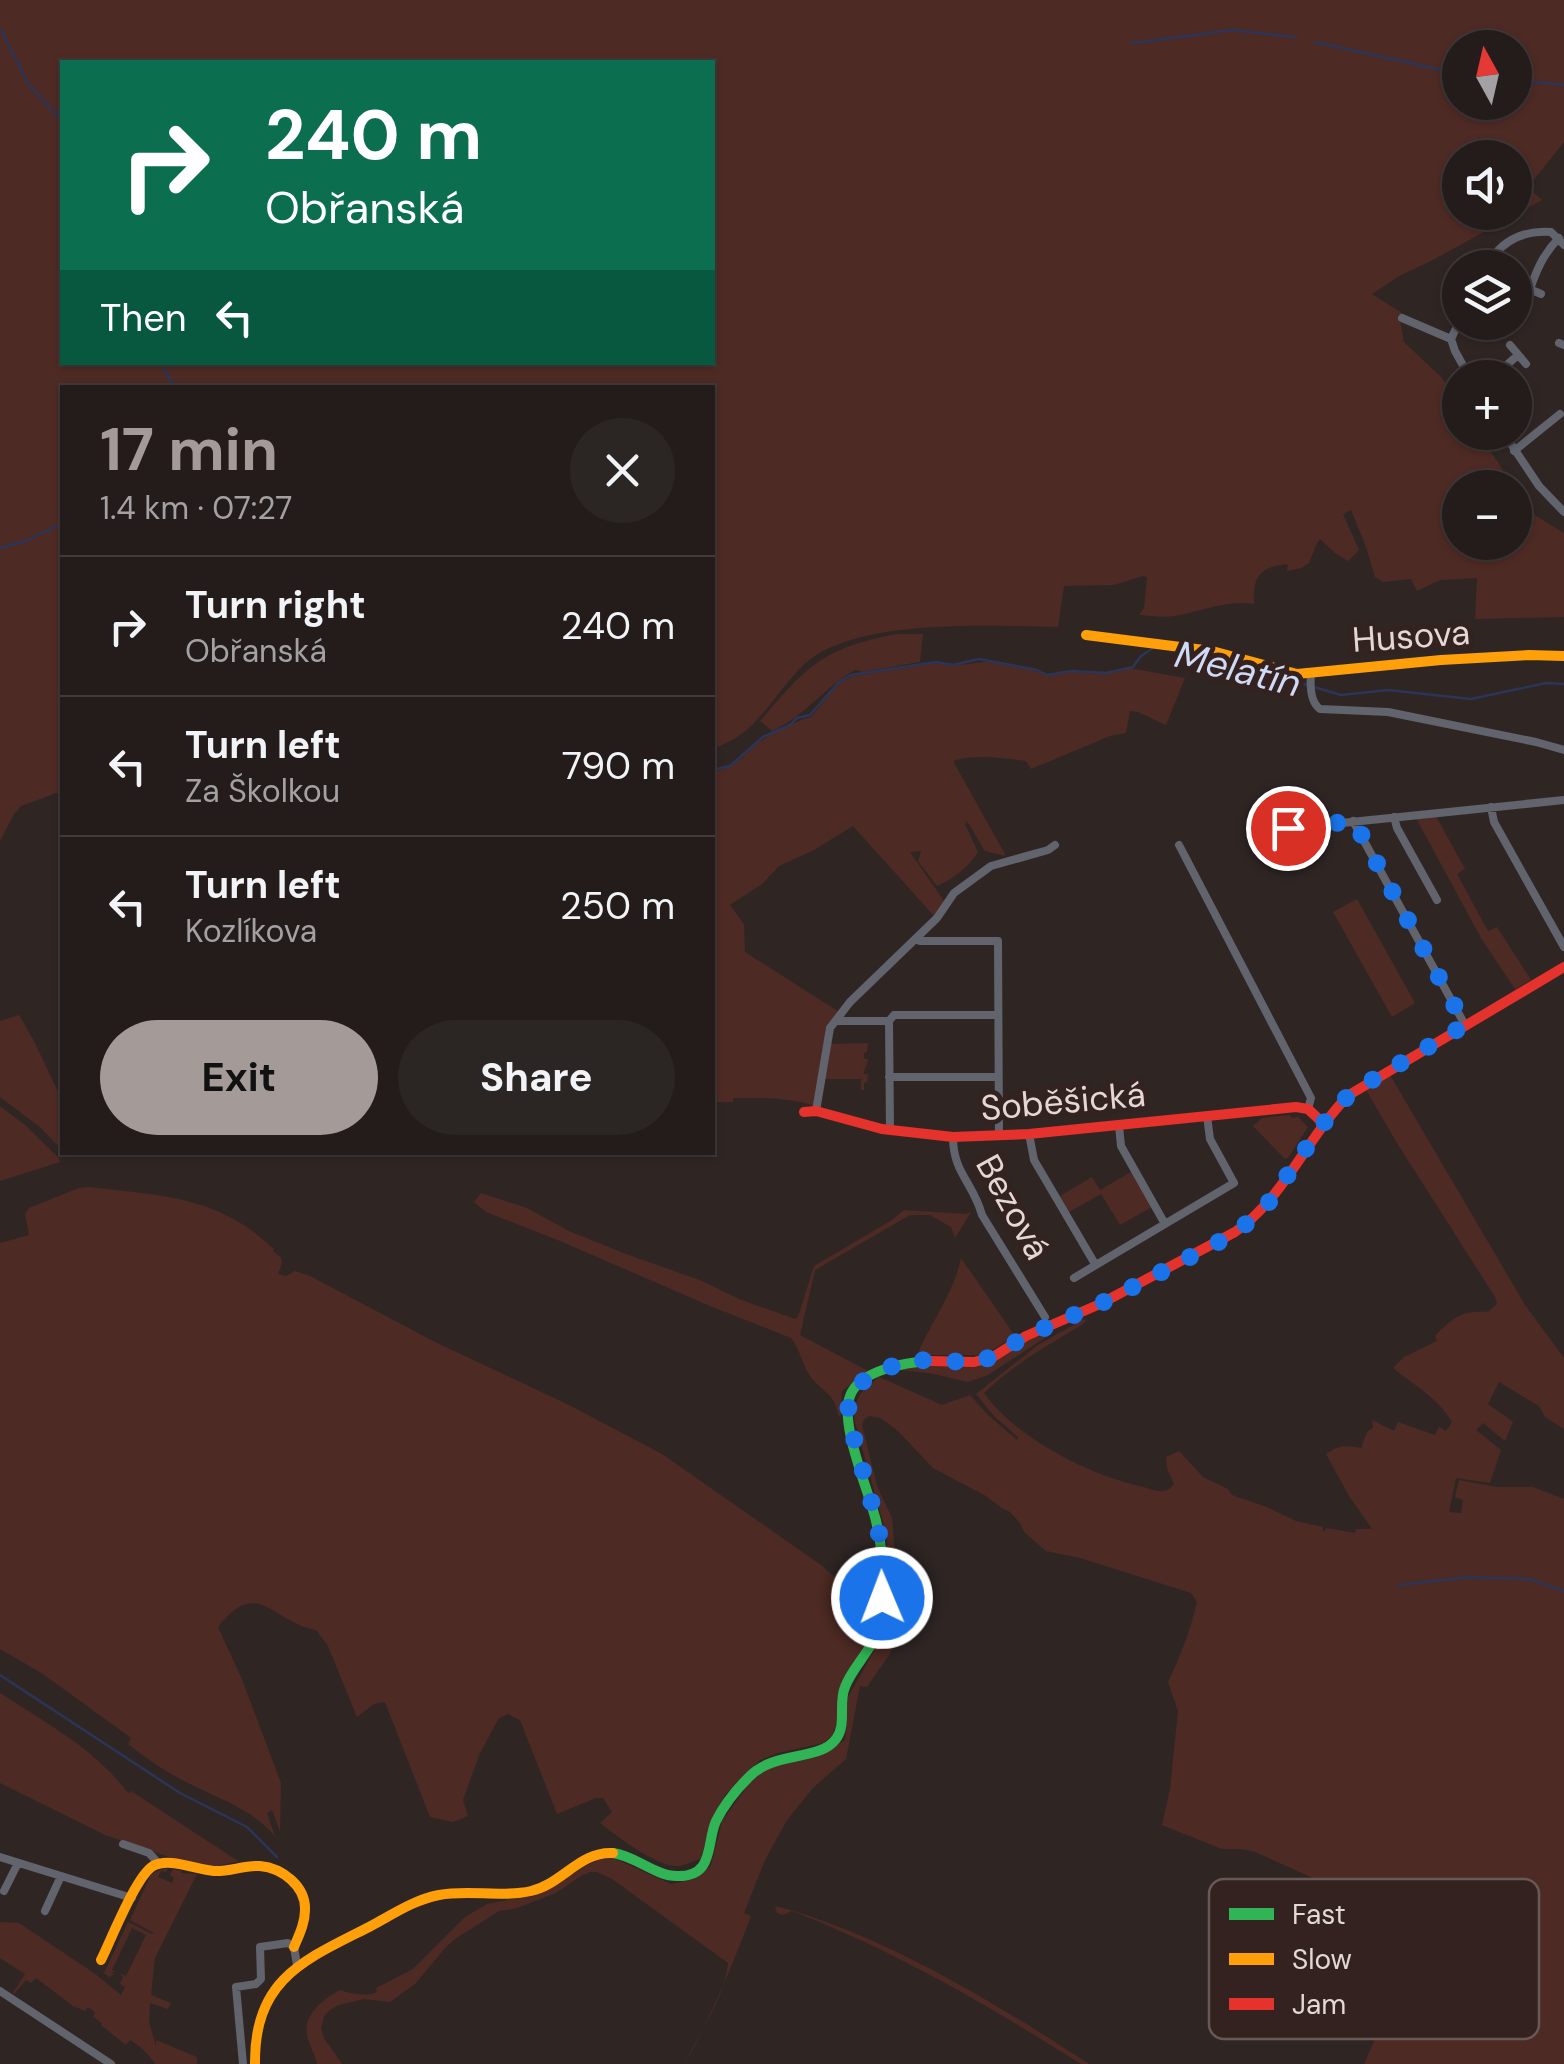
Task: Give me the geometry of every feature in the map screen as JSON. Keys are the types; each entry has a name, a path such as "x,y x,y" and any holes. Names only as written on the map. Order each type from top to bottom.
{"main road":[{"name":"Husova","path":"1086,635 1212,652 1296,674 1311,682 1440,660 1564,656"},
{"path":"255,2064 257,2030 266,2004 298,1965 429,1897 535,1890 552,1884 590,1856 602,1852 628,1856 672,1876 686,1876 703,1866 709,1857 715,1822 753,1771 763,1762 822,1749 838,1737 844,1689 873,1642 880,1622 880,1541 848,1412 848,1400 854,1389 874,1374 908,1361 971,1362 989,1358 1230,1236 1269,1202 1323,1124 1353,1092 1564,966"},
{"path":"1308,1108 1323,1124"},
{"name":"Soběšická","path":"810,1111 890,1130 952,1137 1029,1134 1308,1108"},
{"path":"102,1960 148,1869 159,1864 216,1872 257,1866 279,1871 294,1883 305,1903 294,1947"}],"street":[{"path":"1498,250 1530,230 1551,232 1562,241 1548,249 1532,283"},
{"path":"1532,290 1541,294"},
{"path":"1402,318 1442,335"},
{"path":"1510,344 1522,360"},
{"path":"1512,360 1518,355"},
{"path":"1532,436 1560,414"},
{"path":"1514,450 1539,486 1560,500 1564,512"},
{"path":"1311,682 1314,702 1320,709 1388,712 1564,750"},
{"path":"1253,835 1564,800"},
{"path":"1492,807 1494,822 1564,947"},
{"path":"1394,817 1437,900"},
{"path":"1354,821 1465,1025"},
{"path":"810,1111 830,1028 850,1002 937,918 952,895 991,866 1055,845"},
{"path":"1179,845 1311,1098 1308,1108"},
{"path":"926,938 998,941 999,1136"},
{"path":"890,1130 889,1021 894,1015 998,1015"},
{"path":"836,1021 889,1021"},
{"path":"890,1076 998,1077"},
{"path":"1074,1278 1234,1183 1210,1139 1206,1116"},
{"path":"1119,1126 1121,1146 1165,1224"},
{"path":"1029,1134 1034,1160 1096,1264"},
{"name":"Bezová","path":"952,1137 956,1166 1045,1316"},
{"name":"Bezová","path":"1036,1300 1045,1294"},
{"path":"123,1844 149,1853 159,1864"},
{"path":"0,1857 132,1898"},
{"path":"4,1891 18,1863"},
{"path":"44,1911 61,1876"},
{"path":"243,2064 236,1987 262,1980 260,1946 294,1947 298,1965"},
{"path":"0,1991 111,2064"}],"shaded area":[{"path":"0,0 1564,0 1564,142 1532,182 1532,140 1442,140 1442,230 1487,230 1451,250 1442,250 1442,255 1372,294 1405,315 1400,320 1404,342 1442,378 1442,450 1489,450 1503,470 1442,470 1442,560 1532,560 1532,513 1564,533 1564,617 1475,619 1477,578 1440,580 1417,591 1411,579 1383,582 1375,577 1351,510 1343,514 1359,550 1348,561 1320,539 1309,563 1301,568 1287,571 1288,564 1264,571 1255,586 1254,604 1226,604 1170,616 1139,615 1144,608 1147,577 1143,576 1114,585 1064,586 1058,627 928,628 860,637 831,647 808,661 749,728 715,748 715,385 60,385 60,792 21,806 0,841"},
{"path":"1532,191 1542,200 1532,205"},
{"path":"897,634 923,634 920,662 855,670 784,725 772,731 760,721 819,662 851,646"},
{"path":"992,661 1047,676 1069,672 1107,674 1129,668 1185,678 1166,725 1130,711 1126,733 1031,769 1026,761 1007,759 953,761 1006,856 985,851 967,821 978,852 965,868 943,883 937,886 918,861 921,851 910,852 944,901 935,917 853,826 779,866 762,884 730,905 744,924 745,952 839,1012 828,1028 815,1106 764,1098 715,1102 716,771 735,763 769,736 811,717 839,683 853,676 936,663 951,666"},
{"path":"1436,816 1465,869 1457,874 1488,931 1497,927 1531,980 1515,989 1481,938 1416,818"},
{"path":"1357,899 1415,1003 1392,1017 1333,912"},
{"path":"19,1015 60,1096 60,1148 0,1097 0,1021"},
{"path":"868,1043 864,1053 864,1059 868,1059 864,1074 868,1074 864,1090 861,1079 825,1079 830,1044"},
{"path":"1390,1075 1525,1305 1564,1358 1564,1429 1545,1417 1539,1406 1499,1382 1488,1404 1513,1422 1505,1441 1483,1423 1476,1430 1501,1450 1490,1483 1456,1478 1449,1512 1461,1513 1463,1500 1455,1497 1459,1480 1497,1487 1533,1487 1564,1499 1564,2064 1364,2064 1374,2039 1539,2039 1539,1879 1316,1879 1255,1852 1222,1849 1162,1825 1178,1711 1168,1682 1197,1602 1191,1593 1046,1551 1024,1532 1010,1512 933,1468 897,1430 870,1416 862,1425 877,1486 892,1518 895,1558 891,1601 887,1600 892,1616 885,1605 887,1536 854,1419 860,1394 879,1377 942,1405 970,1395 1017,1440 976,1394 1038,1345 1084,1319 1080,1326 1018,1365 984,1393 1033,1439 1097,1473 1158,1491 1174,1484 1166,1457 1179,1451 1203,1477 1232,1495 1296,1521 1323,1527 1323,1532 1327,1528 1355,1533 1356,1529 1372,1529 1326,1454 1342,1446 1361,1448 1367,1432 1373,1428 1372,1420 1394,1431 1398,1422 1435,1435 1439,1427 1446,1431 1452,1422 1446,1413 1393,1368 1404,1357 1437,1341 1435,1336 1458,1316 1488,1312 1497,1304 1366,1090"},
{"path":"0,1106 25,1125 60,1162 0,1181"},
{"path":"1298,1117 1308,1127 1285,1159 1253,1126 1262,1118"},
{"path":"1131,1172 1152,1207 1120,1225 1101,1194 1069,1212 1060,1196 1092,1177 1100,1190"},
{"path":"89,1187 168,1197 224,1214 274,1249 282,1263 278,1274 286,1276 295,1271 310,1276 662,1454 821,1565 839,1581 869,1624 871,1636 842,1685 832,1736 823,1743 760,1760 725,1795 709,1828 701,1859 681,1865 669,1865 648,1856 600,1823 612,1812 603,1798 557,1814 520,1720 508,1714 499,1718 480,1753 463,1800 468,1816 453,1822 430,1817 385,1702 374,1704 357,1717 328,1646 316,1630 255,1603 232,1612 218,1627 281,1783 280,1831 272,1810 267,1813 275,1837 246,1812 142,1755 128,1744 131,1738 43,1674 0,1649 0,1243 29,1235 25,1214 29,1208"},
{"path":"481,1193 527,1208 569,1231 795,1319 814,1266 904,1210 971,1212 955,1238 951,1227 930,1215 910,1215 815,1270 800,1335 868,1371 842,1391 839,1417 835,1403 810,1376 791,1338 486,1212 474,1202"},
{"path":"961,1258 1015,1336 984,1355 917,1355 948,1295"},
{"path":"1049,1335 988,1375 968,1382 898,1370 914,1365 988,1364 1030,1338"},
{"path":"888,1626 896,1631 898,1642 867,1687 860,1686 846,1759 813,1788 787,1820 765,1860 744,1913 751,1916 723,1985 728,1963 612,1879 590,1872 556,1893 499,1911 455,1939 415,1984 390,2002 364,1999 330,2010 321,2028 342,2064 317,2064 307,2034 311,2014 328,1998 340,1990 377,1992 376,1988 413,1969 465,1917 487,1904 542,1893 609,1856 671,1884 705,1872 711,1865 722,1821 757,1773 821,1755 845,1740 848,1697 883,1627"},
{"path":"0,1693 85,1750 128,1793 131,1791 238,1861 199,1866 172,1858 105,1835 0,1783"},
{"path":"168,1868 158,1877 172,1883 173,1869 197,1874 155,1958 151,1995 171,2003 168,2009 150,2003 149,2022 156,2046 156,2040 197,2057 197,2064 155,2064 137,2044 130,2040 126,2045 101,2025 93,2017 95,2012 73,2006 36,1978 31,1983 26,1980 13,1993 25,1974 0,1958 0,1922 19,1923 121,1995 125,1987 120,1984 120,1974 126,1976 146,1935 132,1928 112,1970 115,1972 110,1972 114,1974 109,1977 104,1973 128,1922 154,1933 130,1920 151,1875"},
{"path":"775,1906 792,1911 783,1915 777,1913"},
{"path":"793,1911 897,1952 1089,2064 1081,2064 904,1961"}],"waterway":[{"name":"Melatín","path":"1,30 28,84 60,119"},
{"path":"1132,43 1233,30 1294,37"},
{"path":"1315,42 1442,70"},
{"path":"1532,82 1564,85"},
{"name":"Melatín","path":"161,365 174,385"},
{"path":"0,548 26,541 60,524"},
{"name":"Melatín","path":"715,769 730,766 763,737 810,715 839,682 851,675 979,659 1047,675 1071,671 1106,673 1133,667 1153,648"},
{"name":"Melatín","path":"1195,654 1246,674 1276,676 1307,685"},
{"name":"Melatín","path":"1314,687 1341,695 1388,690 1471,699 1546,683 1564,684"},
{"path":"1398,1585 1471,1577 1529,1579 1564,1591"},
{"path":"0,1675 180,1793 247,1827 277,1857"}],"traffic: fast":[{"path":"613,1853 669,1875 698,1871 707,1857 719,1815 748,1778 770,1763 819,1751 836,1739 845,1687 875,1636 883,1597 880,1540 848,1423 850,1396 855,1387 873,1374 930,1361"}],"traffic: slow":[{"path":"1086,635 1212,651 1297,674 1441,660 1564,656"},
{"path":"255,2064 257,2035 273,1992 287,1976 324,1950 429,1897 531,1891 591,1857 613,1853"},
{"path":"101,1960 139,1882 153,1866 167,1863 214,1871 260,1866 284,1874 297,1886 304,1901 304,1920 294,1947"}],"traffic: jam":[{"path":"930,1361 974,1362 993,1357 1026,1336 1100,1304 1235,1232 1268,1202 1349,1095 1564,967"},
{"path":"804,1112 816,1111 882,1129 953,1137 1029,1134 1296,1107 1308,1109 1323,1123"}],"route":[{"path":"882,1598 878,1526 849,1420 848,1400 856,1386 902,1362 971,1362 989,1358 1230,1236 1269,1202 1342,1101 1465,1025 1354,821 1288,828"}]}
